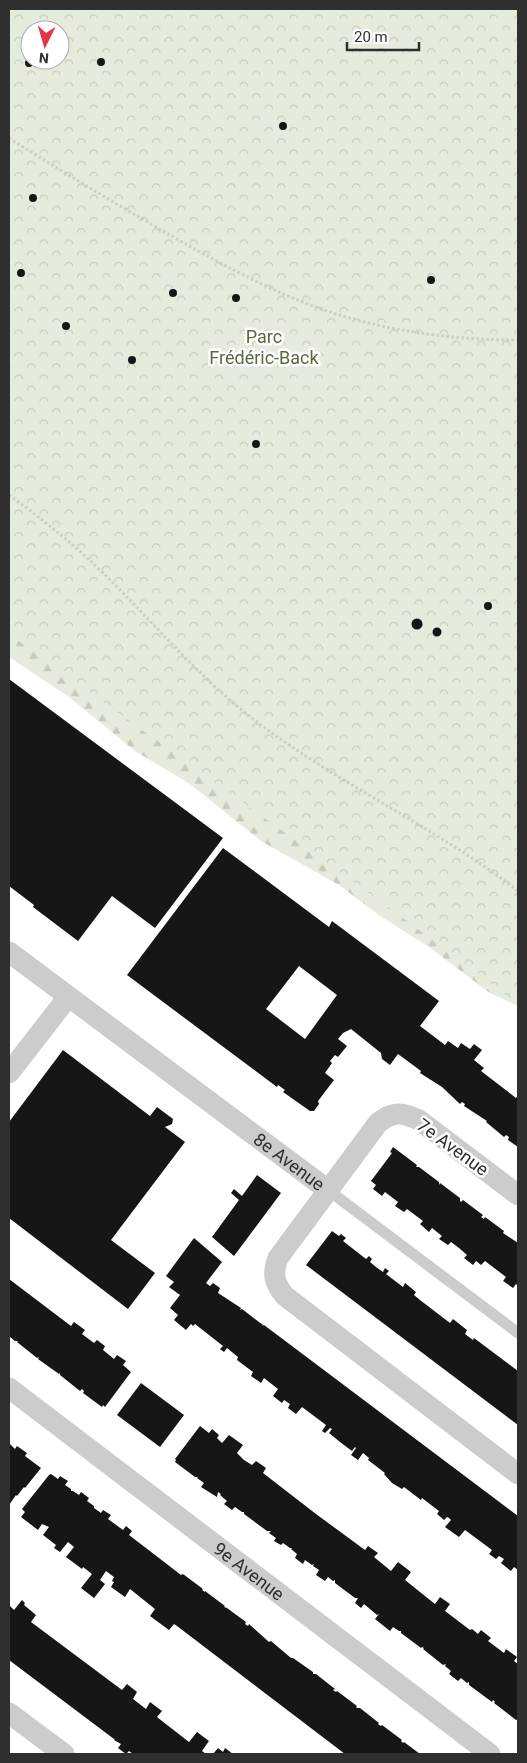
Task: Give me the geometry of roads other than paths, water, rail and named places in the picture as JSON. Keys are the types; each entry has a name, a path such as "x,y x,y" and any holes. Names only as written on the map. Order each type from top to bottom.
{"street":[{"name":"8e Avenue","path":"9,952 328,1190 278,1258 274,1269 274,1279 278,1288 518,1474"},
{"path":"9,1073 68,996"},
{"name":"7e Avenue","path":"328,1190 378,1123 386,1116 396,1113 418,1120 518,1195"},
{"name":"9e Avenue","path":"9,1388 490,1754"},
{"path":"9,1713 64,1754"}],"lane":[{"path":"328,1190 518,1333"}],"park label":[{"name":"Parc Frédéric-Back","path":"264,346"}]}
